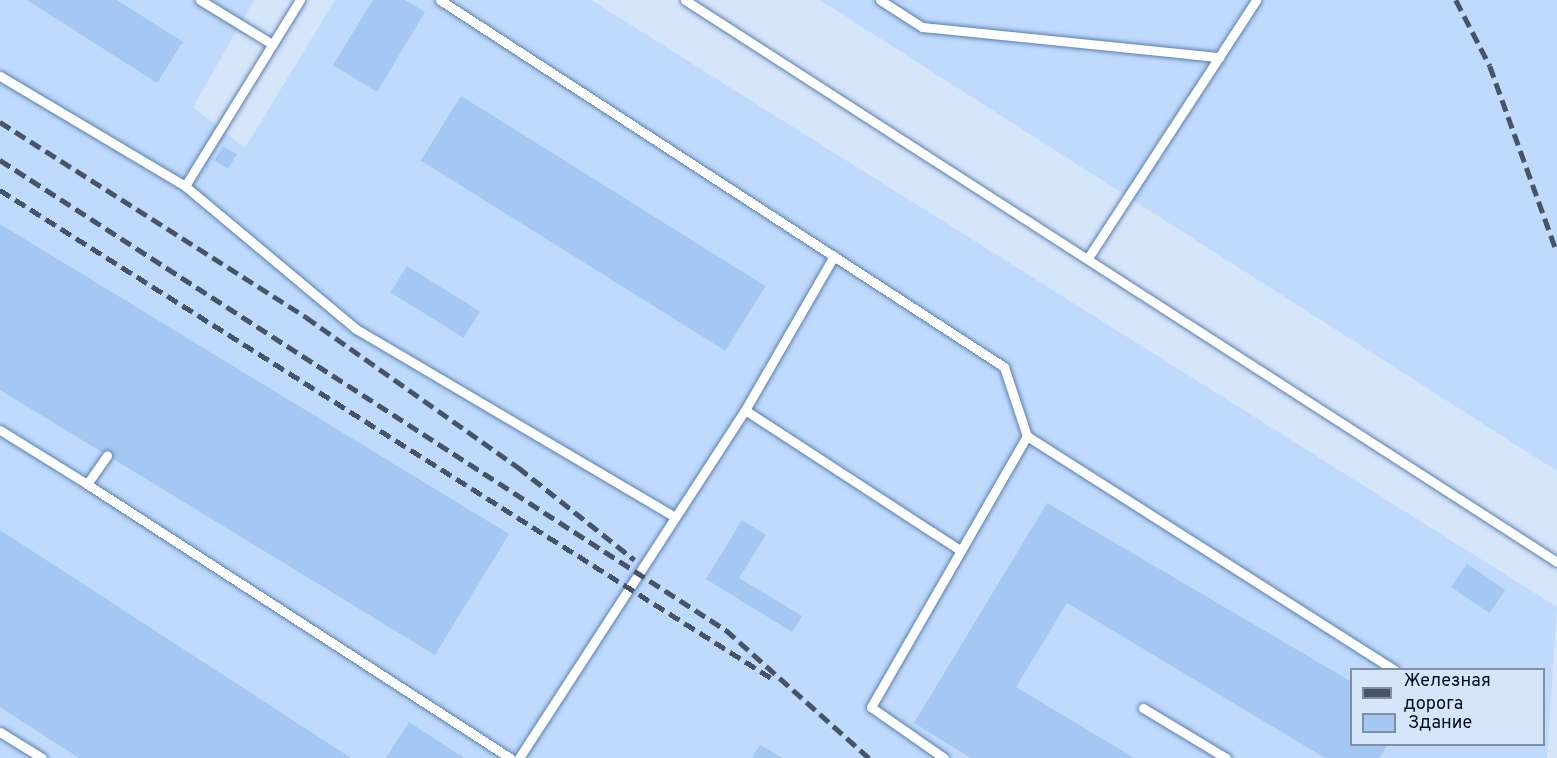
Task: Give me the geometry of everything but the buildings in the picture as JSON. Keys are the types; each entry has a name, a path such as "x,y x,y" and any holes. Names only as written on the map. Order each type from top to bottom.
{"lane":[{"path":"200,0 272,44"},
{"path":"185,186 300,0"},
{"path":"440,0 1004,367 1027,436 1392,668"},
{"path":"686,0 1557,562"},
{"path":"880,0 922,27 1219,57"},
{"path":"1088,258 1256,0"},
{"path":"0,76 185,186 357,329 674,516"},
{"path":"519,758 674,516 745,410 834,256"},
{"path":"745,410 960,550"},
{"path":"0,430 510,758"},
{"path":"944,758 871,707 1027,436"},
{"path":"87,484 107,455"},
{"path":"1143,708 1226,758"},
{"path":"0,732 42,758"}],"shaded area":[{"path":"0,0 254,0 193,107 245,148 335,0 591,0 1557,607 1547,758 0,758"},
{"path":"820,0 1557,0 1557,471"}],"railway":[{"path":"1456,0 1490,66 1557,252"},
{"path":"0,122 306,317 518,467 635,560"},
{"path":"0,160 726,630 869,758"},
{"path":"0,190 773,679"}]}
